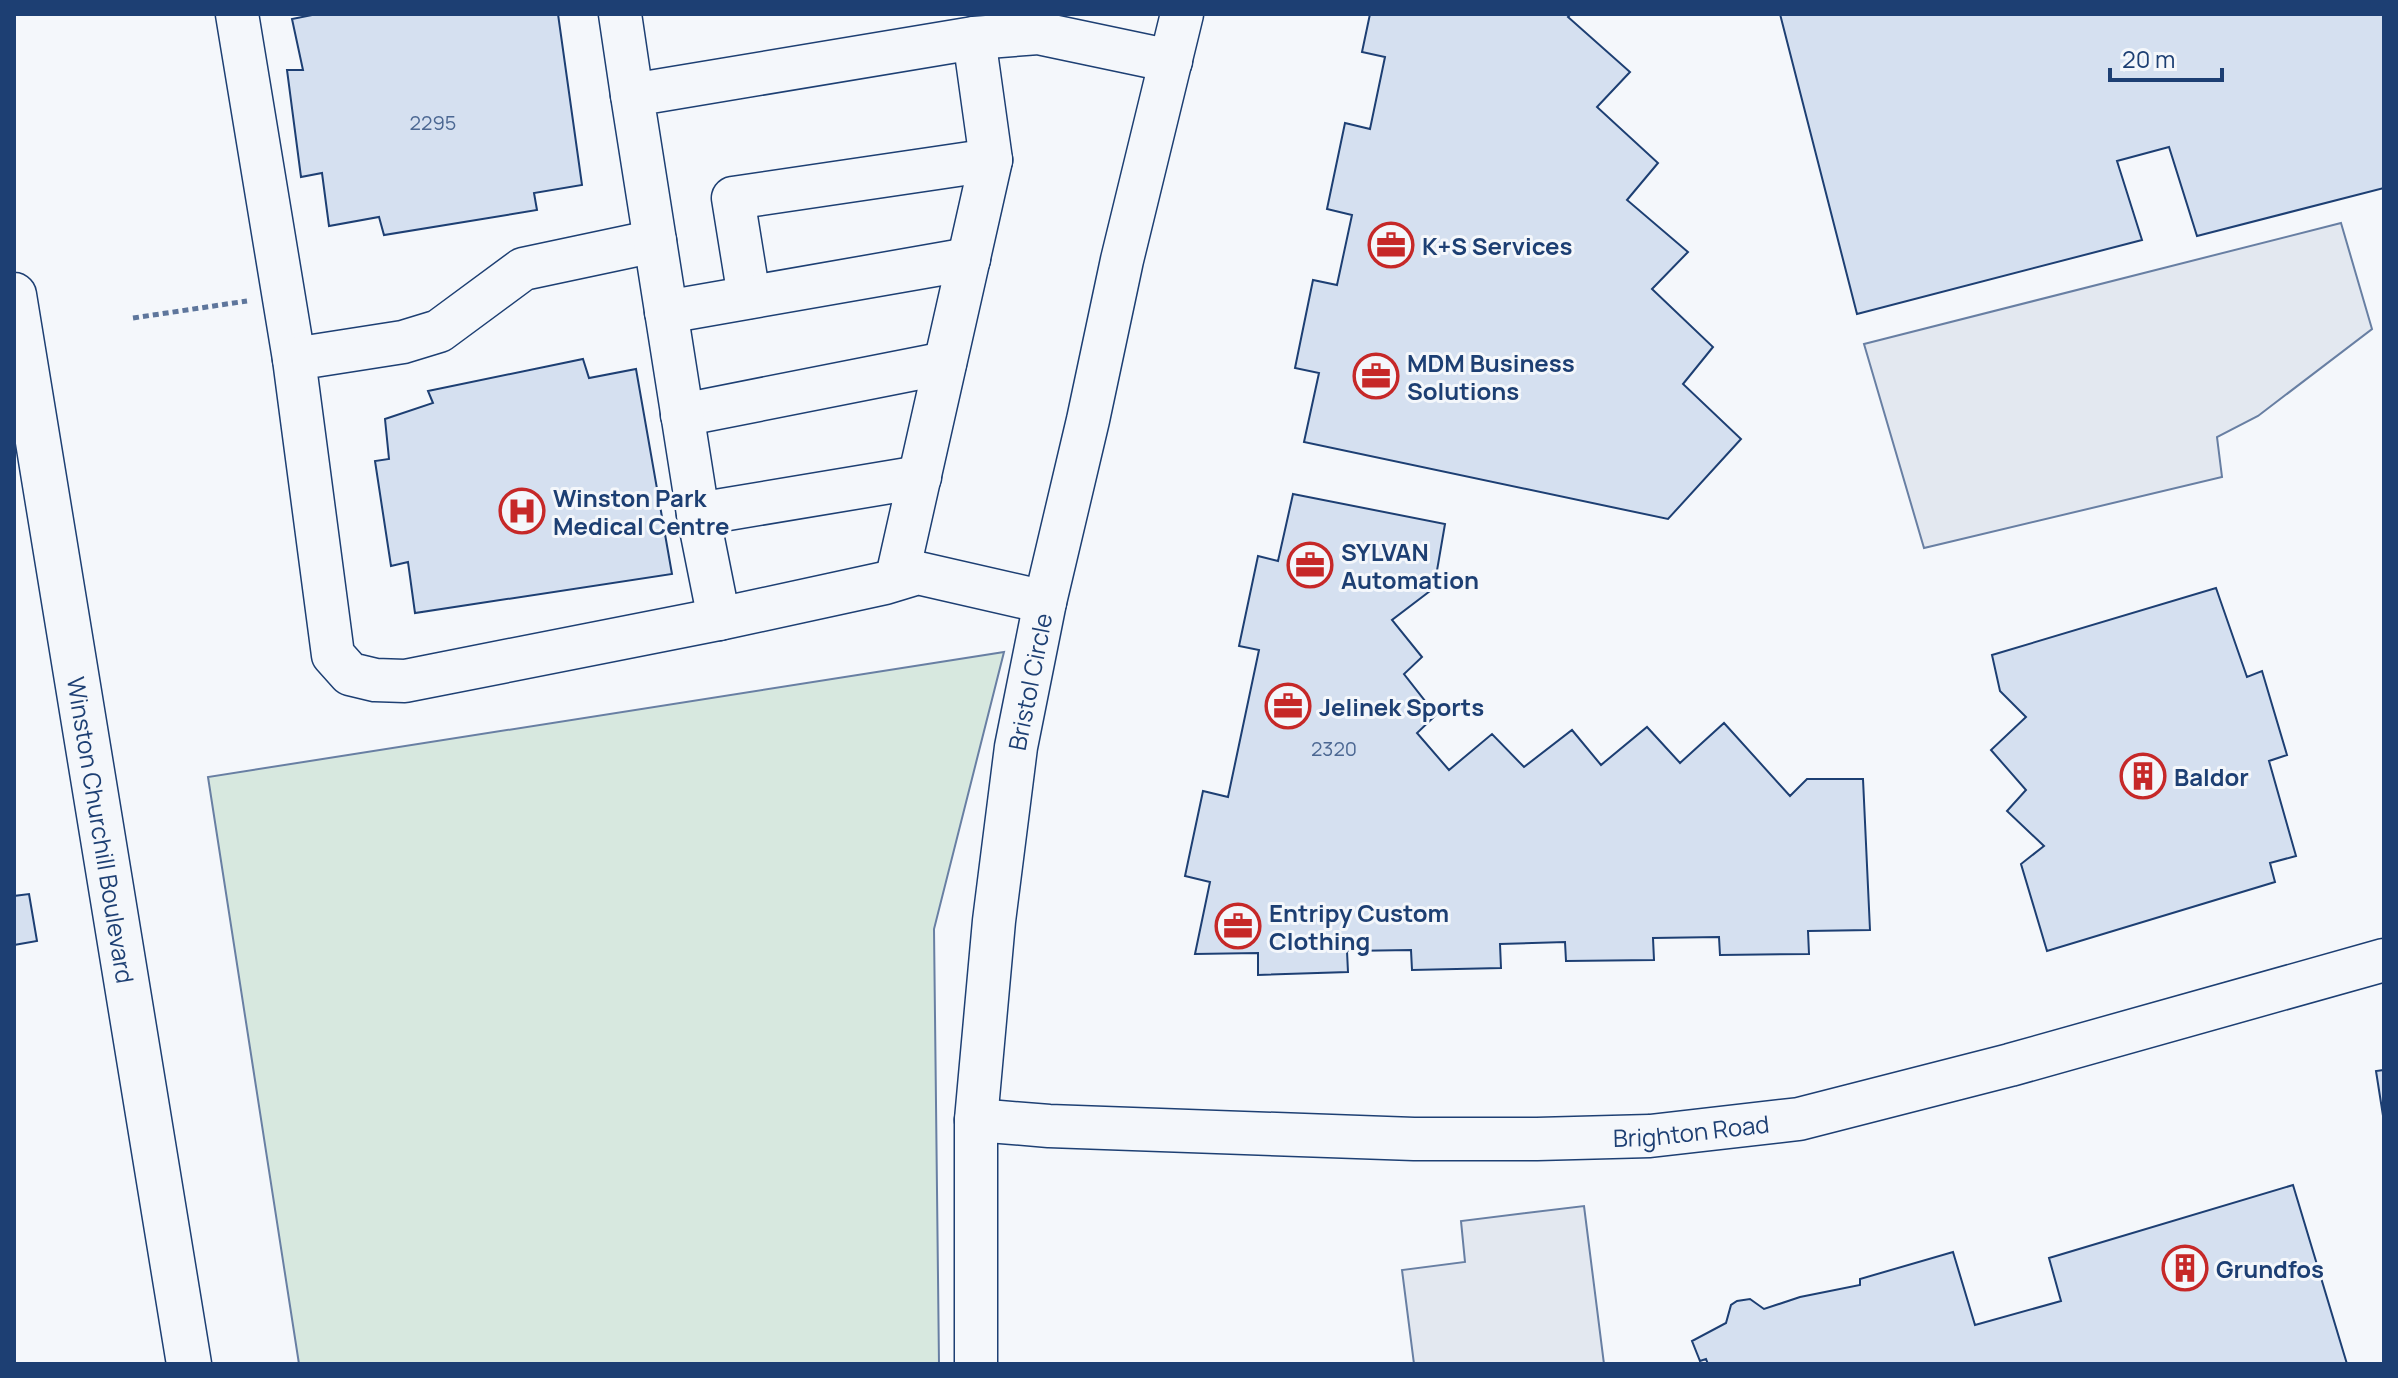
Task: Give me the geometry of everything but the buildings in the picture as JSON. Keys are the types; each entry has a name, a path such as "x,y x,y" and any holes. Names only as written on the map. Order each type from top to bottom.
{"main road":[{"name":"Winston Churchill Boulevard","path":"14,295 189,1364"}],"street":[{"path":"237,14 294,359 333,655 350,674 375,680 405,681 719,619 918,573 1045,602"},
{"path":"620,14 698,514 719,619"},
{"name":"Bristol Circle","path":"976,1364 976,1120 994,921 1016,747 1045,602 1122,260 1182,14"},
{"path":"632,95 974,38 1038,33 1171,61"},
{"path":"897,577 991,160 974,38"},
{"path":"749,297 733,198 991,160"},
{"path":"294,359 403,342 439,331 523,269 655,241"},
{"path":"666,312 969,259"},
{"path":"682,415 945,363"},
{"path":"698,514 920,477"},
{"name":"Brighton Road","path":"976,1120 1049,1126 1351,1137 1537,1139 1650,1136 1799,1119 2010,1065 2384,960"}],"path":[{"path":"133,318 283,295"}],"shaded area":[{"path":"2341,223 2372,329 2258,416 2217,437 2222,477 1924,548 1864,344"},
{"path":"1004,652 934,929 939,1364 299,1364 208,777"},
{"path":"1584,1206 1604,1364 1414,1364 1402,1270 1465,1262 1461,1221"}],"place":[{"name":"K+S Services","path":"1391,245"},
{"name":"MDM Business Solutions","path":"1376,376"},
{"name":"Winston Park Medical Centre","path":"522,511"},
{"name":"SYLVAN Automation","path":"1310,565"},
{"name":"Jelinek Sports","path":"1288,706"},
{"name":"Baldor","path":"2143,776"},
{"name":"Entripy Custom Clothing","path":"1238,926"},
{"name":"Grundfos","path":"2185,1268"}]}
